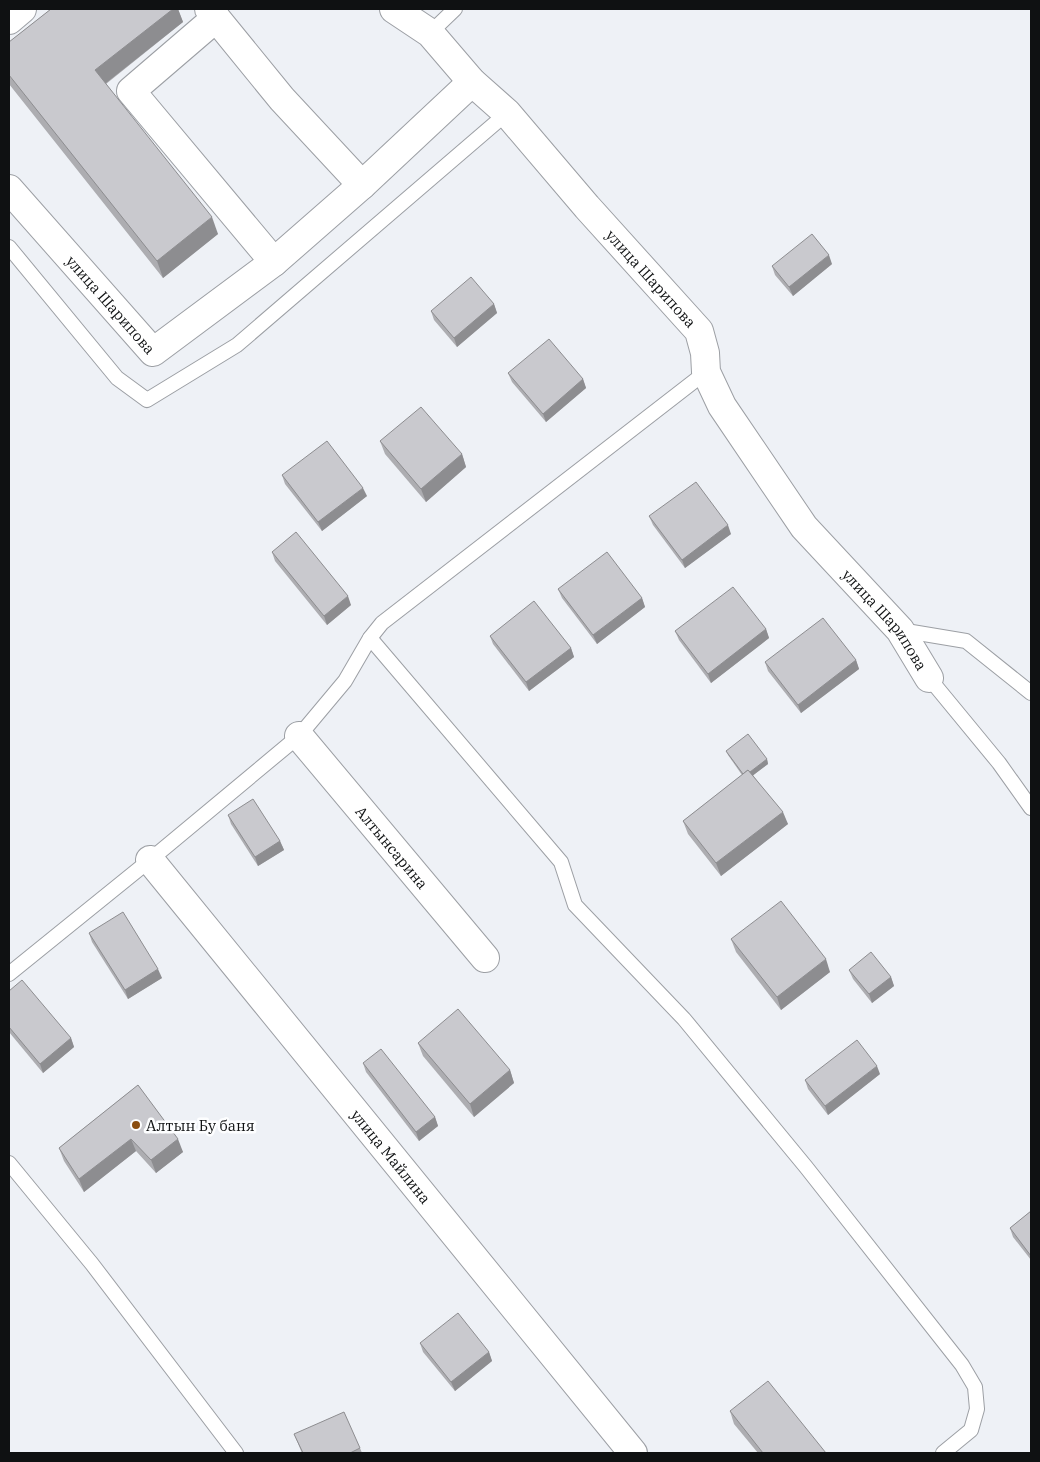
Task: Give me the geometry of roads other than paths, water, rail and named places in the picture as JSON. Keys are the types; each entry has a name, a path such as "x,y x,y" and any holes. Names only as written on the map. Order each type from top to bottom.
{"street":[{"path":"9,20 22,9"},
{"name":"улица Шарипова","path":"394,9 430,33 472,82 507,113 586,208 699,331 705,353 706,372 722,406 804,527 900,630 929,678"},
{"path":"274,262 131,91 212,13 282,99 362,185"},
{"name":"улица Шарипова","path":"9,189 153,352 274,262 362,185 472,82"},
{"name":"Алтынсарина","path":"299,736 484,958"},
{"name":"улица Майлина","path":"150,860 633,1453"}],"lane":[{"path":"430,33 455,9"},
{"path":"9,247 117,378 147,400 237,345 507,113"},
{"path":"9,974 299,736 345,681 370,638 382,623 706,372"},
{"path":"900,630 966,641 1031,694"},
{"path":"370,638 561,862 575,905 684,1018 806,1167 962,1365 975,1387 977,1408 971,1430 943,1453"},
{"path":"929,678 999,763 1031,808"},
{"path":"9,1163 92,1264 236,1453"}],"place":[{"name":"Алтын Бу баня","path":"136,1125"}]}
